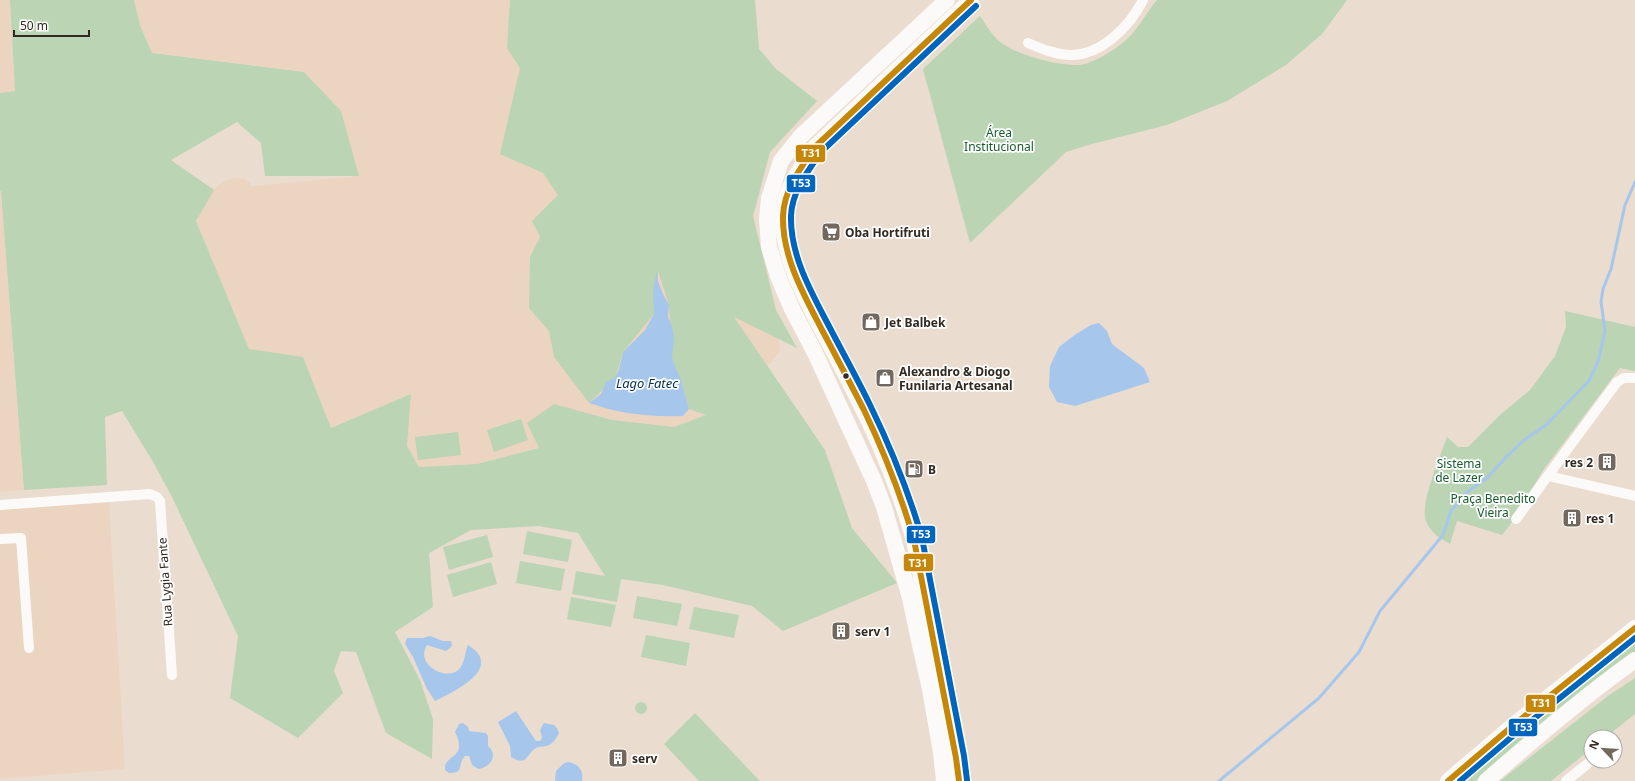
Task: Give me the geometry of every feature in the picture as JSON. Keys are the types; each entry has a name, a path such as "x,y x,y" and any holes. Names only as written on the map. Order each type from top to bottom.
{"main road":[{"path":"944,781 933,705 910,598 884,507 874,481 815,353 787,297 770,247 767,219 769,198 781,162 801,136 947,0"},
{"path":"959,781 956,758 914,540 906,510 885,453 855,392 801,290 791,265 785,239 783,215 788,189 801,166 816,146 971,0"},
{"path":"1448,781 1516,723 1635,628"},
{"path":"1486,781 1547,728 1635,660"},
{"path":"1605,682 1635,667"}],"street":[{"path":"1028,44 1054,53 1071,55 1087,52 1110,40 1127,26 1143,0"},
{"path":"1516,519 1617,382 1624,378 1635,378"},
{"path":"1548,476 1635,496"},
{"name":"Rua Lygia Fante","path":"0,505 150,494 156,497 160,501 172,675"},
{"path":"0,539 21,538 29,648"},
{"path":"1566,781 1583,767"}],"shaded area":[{"path":"0,0 10,0 15,91 0,93"},
{"path":"134,0 755,0 759,49 776,69 817,101 770,152 753,216 776,310 780,351 765,370 668,465 539,448 477,464 419,467 407,446 411,395 331,428 303,358 249,349 196,221 211,191 222,182 233,178 245,179 251,184 250,186 359,176 304,72 152,53 139,21"},
{"path":"0,191 24,490 0,492"},
{"path":"109,502 125,769 0,779 0,509"}],"green space":[{"path":"10,0 134,0 140,25 152,53 304,72 341,111 359,176 265,176 261,143 237,122 171,160 214,190 196,221 249,349 303,357 331,428 411,394 407,446 419,467 477,464 539,448 527,423 554,404 612,420 674,427 706,415 689,409 681,380 672,358 669,305 658,271 654,314 623,352 615,378 589,403 554,357 549,331 529,308 530,257 540,237 532,221 558,195 543,173 500,154 520,68 507,48 510,0 755,0 759,49 776,69 817,101 770,152 753,216 776,310 797,348 734,317 825,450 852,528 897,583 783,631 752,606 663,585 621,579 617,602 572,594 576,571 605,576 578,533 539,526 471,530 429,553 433,607 395,632 420,680 433,719 432,759 386,733 356,652 341,651 334,671 343,693 298,738 230,698 238,636 171,495 122,411 105,417 107,485 24,490 0,191 0,93 15,91"},
{"name":"Área Institucional","path":"1157,0 1347,0 1322,34 1286,65 1227,101 1167,125 1066,152 970,243 923,69 980,16 996,38 1012,49 1035,58 1048,61 1070,65 1085,64 1103,56 1125,41 1134,32"},
{"path":"1565,311 1635,327 1635,371 1620,368 1544,469 1512,522 1502,535 1457,521 1450,544 1433,532 1426,521 1425,514 1425,504 1428,492 1447,437 1458,447 1468,447 1501,414 1530,390 1555,356 1566,327"},
{"path":"521,419 528,440 494,452 487,430"},
{"path":"458,432 461,455 418,460 415,437"},
{"path":"527,531 572,540 568,562 523,554"},
{"path":"487,535 493,557 449,570 443,547"},
{"path":"520,561 565,569 561,591 516,583"},
{"path":"491,562 497,584 453,597 447,575"},
{"path":"637,596 682,604 677,626 633,618"},
{"path":"571,597 616,605 611,627 567,619"},
{"path":"694,607 739,615 734,638 689,629"},
{"path":"646,635 690,643 686,666 641,657"},
{"path":"1635,641 1635,653 1475,781 1461,781 1511,739"},
{"path":"1635,678 1635,714 1616,729 1583,729 1583,755 1551,781 1500,781 1608,696"},
{"path":"641,702 645,704 647,708 645,712 641,714 637,712 635,708 637,704"},
{"path":"695,713 760,781 699,781 664,744"}],"water":[{"name":"Lago Fatec","path":"657,270 658,281 669,305 668,317 672,326 674,338 672,358 681,380 689,409 683,416 659,416 612,410 589,403 601,394 606,382 615,378 623,352 645,330 654,314 653,292"},
{"path":"1099,323 1107,331 1112,344 1144,368 1150,382 1075,406 1057,402 1049,387 1050,366 1059,347 1091,325"},
{"path":"430,636 443,641 451,641 452,646 446,651 427,645 424,652 425,659 434,670 448,674 455,672 462,665 468,645 475,650 481,659 480,668 471,680 435,701 427,689 413,657 405,644 407,638 423,638"},
{"path":"516,711 536,741 540,741 542,738 540,730 544,723 554,725 559,733 550,744 536,748 526,759 521,761 511,757 510,746 498,722"},
{"path":"463,723 468,727 469,731 486,733 488,736 488,746 493,753 493,757 489,764 478,769 472,765 469,756 465,756 461,762 459,770 454,773 449,773 445,770 445,765 457,752 459,741 455,732 459,724"},
{"path":"567,762 574,764 581,770 582,781 555,781 556,771"}],"waterway":[{"path":"1219,781 1319,698 1359,652 1380,611 1443,535 1451,511 1466,493 1488,477 1524,440 1546,425 1589,381 1598,362 1605,331 1601,302 1603,289 1611,269 1625,205 1635,182"}],"transit line":[{"name":"T31","path":"959,781 956,758 914,540 909,523 892,474 864,410 795,275 786,246 783,216 786,197 794,179 816,146 971,0"},
{"name":"T53","path":"967,780 964,756 922,538 917,521 899,471 878,421 817,303 798,261 794,246 791,216 794,198 806,174 822,151 976,6"},
{"name":"T31","path":"1448,781 1516,723 1635,628"},
{"name":"T53","path":"1460,781 1521,729 1635,638"}],"place":[{"name":"Oba Hortifruti","path":"831,232"},
{"name":"Jet Balbek","path":"871,322"},
{"name":"Alexandro & Diogo Funilaria Artesanal","path":"885,378"},
{"name":"res 2","path":"1607,462"},
{"name":"B","path":"914,469"},
{"name":"res 1","path":"1572,518"},
{"name":"serv 1","path":"841,631"},
{"name":"serv","path":"618,758"}],"park label":[{"name":"Sistema de Lazer","path":"1459,470"},
{"name":"Praça Benedito Vieira","path":"1493,505"}]}
